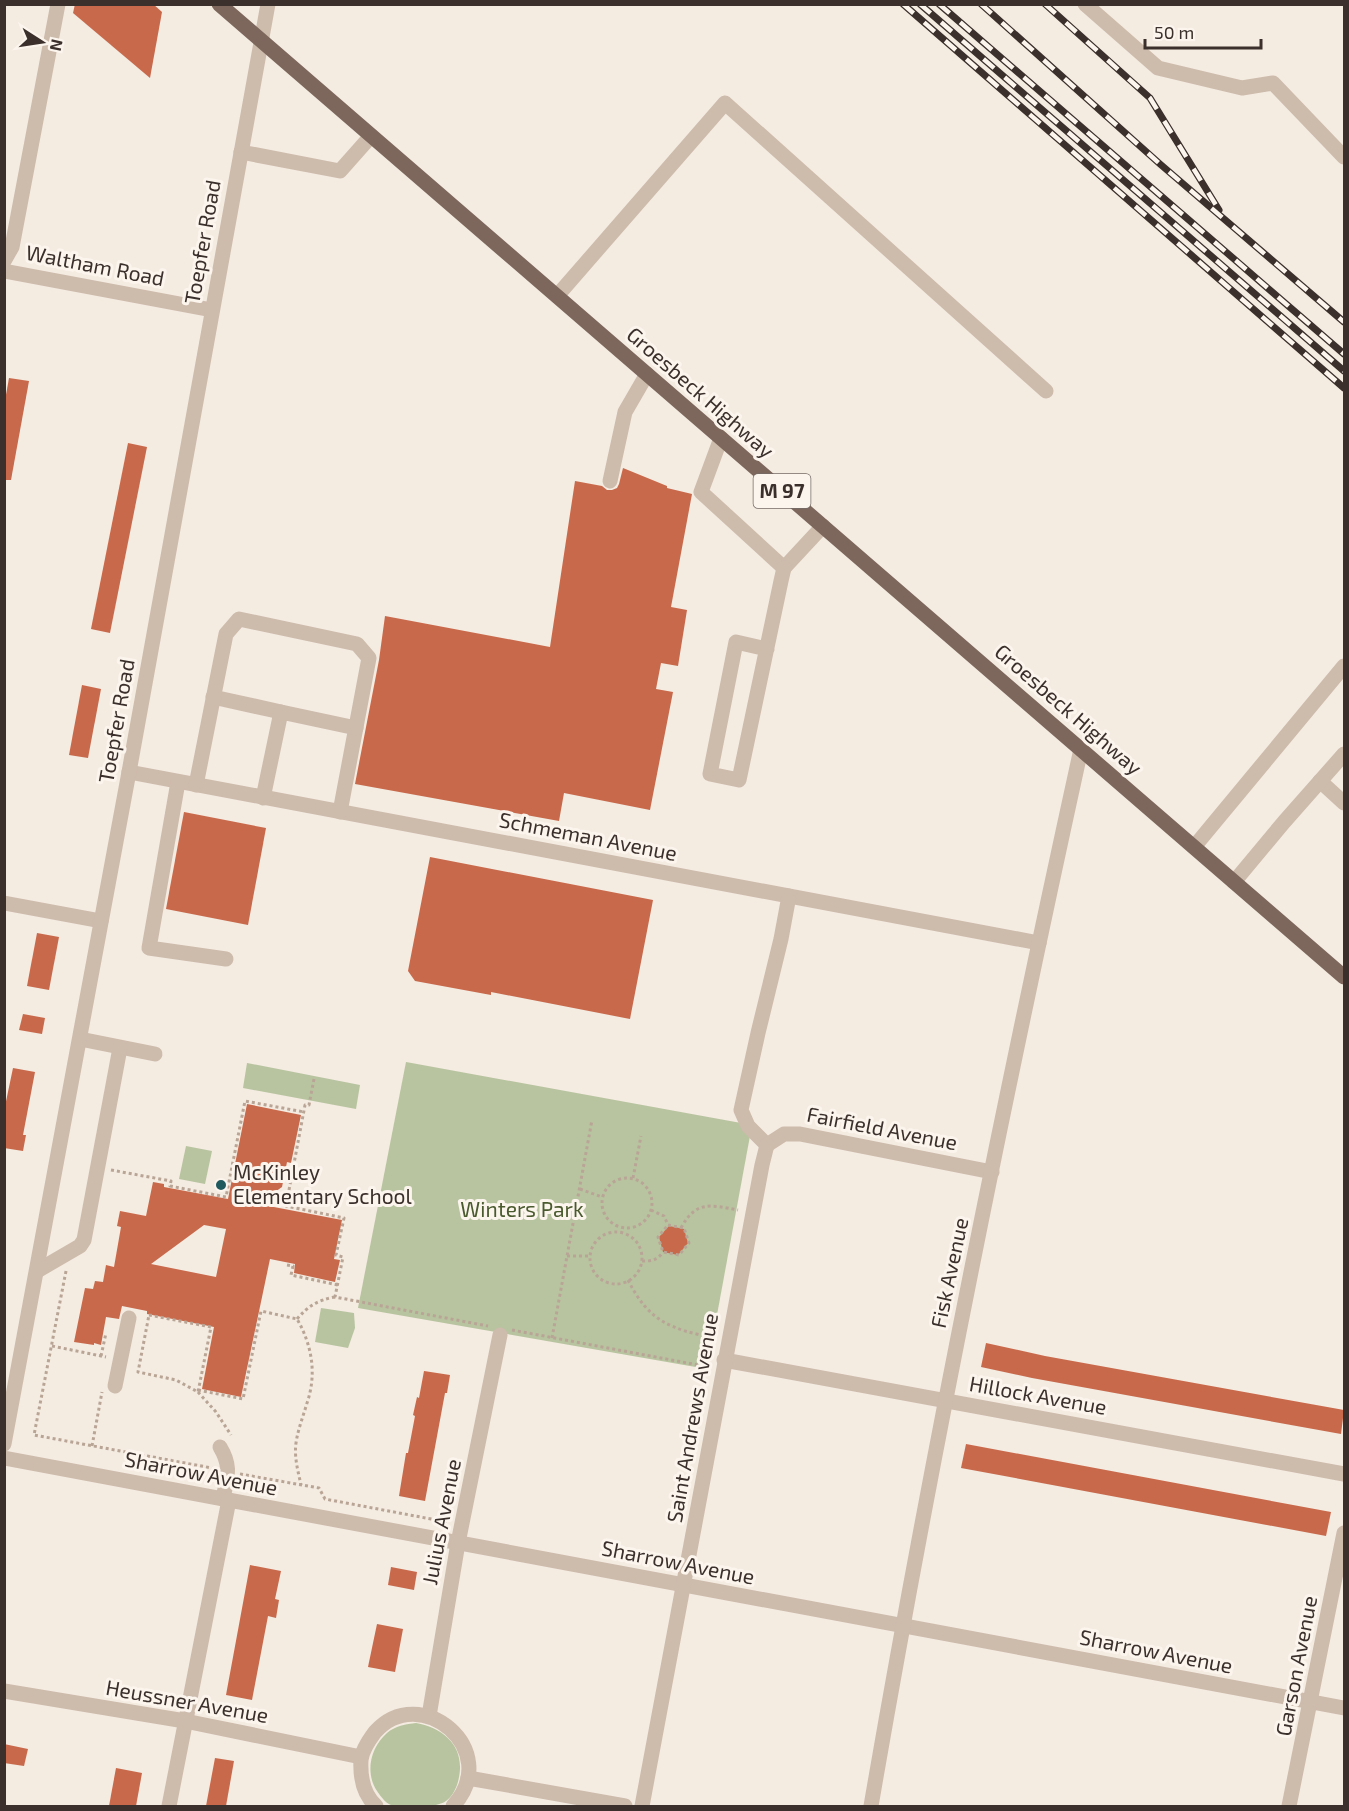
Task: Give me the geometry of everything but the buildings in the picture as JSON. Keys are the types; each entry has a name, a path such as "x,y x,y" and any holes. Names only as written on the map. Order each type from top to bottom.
{"main road":[{"name":"Groesbeck Highway","path":"219,4 1344,977"}],"street":[{"path":"4,261 11,250 58,4"},
{"name":"Toepfer Road","path":"4,1444 268,4"},
{"path":"1084,4 1158,68 1242,88 1273,83 1344,157"},
{"path":"556,296 725,104 1046,391"},
{"path":"241,152 340,171 371,136"},
{"name":"Waltham Road","path":"4,271 212,310"},
{"path":"610,482 625,412 647,374"},
{"path":"721,438 701,492 784,568"},
{"path":"767,649 736,642 710,774 739,780 767,649 784,568 823,526"},
{"path":"196,785 226,634 239,619 357,644 369,658 340,812"},
{"path":"1194,847 1344,666"},
{"path":"213,697 356,728"},
{"path":"263,798 281,712"},
{"name":"Fisk Avenue","path":"871,1806 945,1400 1081,749"},
{"path":"1234,882 1344,754"},
{"name":"Schmeman Avenue","path":"129,772 1039,943"},
{"path":"1320,781 1344,803"},
{"path":"178,782 149,948 226,959"},
{"path":"767,1145 748,1125 741,1110 789,896"},
{"path":"4,903 101,921"},
{"path":"80,1039 155,1054"},
{"path":"37,1271 80,1246 84,1240 120,1048"},
{"name":"Fairfield Avenue","path":"767,1145 784,1134 800,1134 992,1172"},
{"name":"Saint Andrews Avenue","path":"642,1806 724,1360 767,1145"},
{"path":"109,1388 121,1360 129,1318"},
{"name":"Julius Avenue","path":"429,1716 458,1544 500,1330"},
{"name":"Hillock Avenue","path":"724,1360 1344,1474"},
{"path":"169,1806 226,1500 228,1464 220,1447"},
{"name":"Sharrow Avenue","path":"4,1458 1344,1708"},
{"name":"Garson Avenue","path":"1289,1806 1344,1533"},
{"name":"Heussner Avenue","path":"4,1691 185,1721 361,1756"},
{"path":"376,1806 369,1800 361,1779 361,1756 368,1740 380,1727 394,1718 411,1715 429,1716 443,1723 455,1733 464,1747 468,1762 468,1778 461,1798 453,1806"},
{"path":"468,1778 625,1806"}],"path":[{"path":"314,1079 309,1106 305,1105 286,1206 344,1218 336,1255 344,1257 335,1297"},
{"path":"109,1169 171,1181 170,1186 226,1197 245,1101 304,1112"},
{"path":"552,1338 592,1120"},
{"path":"633,1179 640,1136"},
{"path":"619,1179 633,1179 649,1190 652,1198 651,1210 644,1221 638,1225 630,1228 614,1225 608,1220 602,1205 605,1189 619,1179"},
{"path":"580,1189 602,1197"},
{"path":"681,1228 692,1212 704,1206 738,1210"},
{"path":"651,1210 664,1215 668,1225"},
{"path":"663,1252 679,1256 689,1244 684,1228 668,1225"},
{"path":"663,1252 658,1237 668,1225"},
{"path":"621,1232 622,1227"},
{"path":"621,1232 635,1240 642,1261 638,1271 628,1280 616,1284 607,1282 594,1271 591,1256 598,1239 605,1234 621,1232"},
{"path":"642,1261 653,1261 663,1252"},
{"path":"567,1256 591,1256"},
{"path":"287,1265 293,1266 291,1275 338,1284"},
{"path":"628,1280 641,1302 662,1321 684,1332 715,1338"},
{"path":"297,1319 311,1305 335,1297 500,1330 709,1367"},
{"path":"198,1390 211,1327 149,1315 138,1372 176,1380 198,1392 198,1390 243,1399 261,1311 297,1319 307,1338 312,1365 311,1391 301,1419 296,1446 300,1485"},
{"path":"101,1356 106,1333"},
{"path":"52,1346 140,1364"},
{"path":"92,1446 109,1388"},
{"path":"238,1473 319,1488 325,1499 447,1522"}],"green space":[{"name":"Winters Park","path":"406,1062 752,1125 707,1369 358,1308"},
{"path":"247,1063 360,1085 356,1109 243,1088"},
{"path":"186,1146 212,1151 205,1184 179,1179"},
{"path":"321,1308 354,1313 355,1328 348,1348 315,1342"},
{"path":"416,1723 437,1730 446,1736 457,1752 460,1773 454,1791 443,1803 397,1807 382,1798 373,1784 371,1761 381,1739 390,1731"}],"railway":[{"path":"903,4 1344,388"},
{"path":"920,4 1344,371"},
{"path":"939,4 1344,354"},
{"path":"981,4 1160,164 1344,322"},
{"path":"1045,4 1150,98 1219,210"}],"place":[{"name":"McKinley Elementary School","path":"221,1185"}]}
